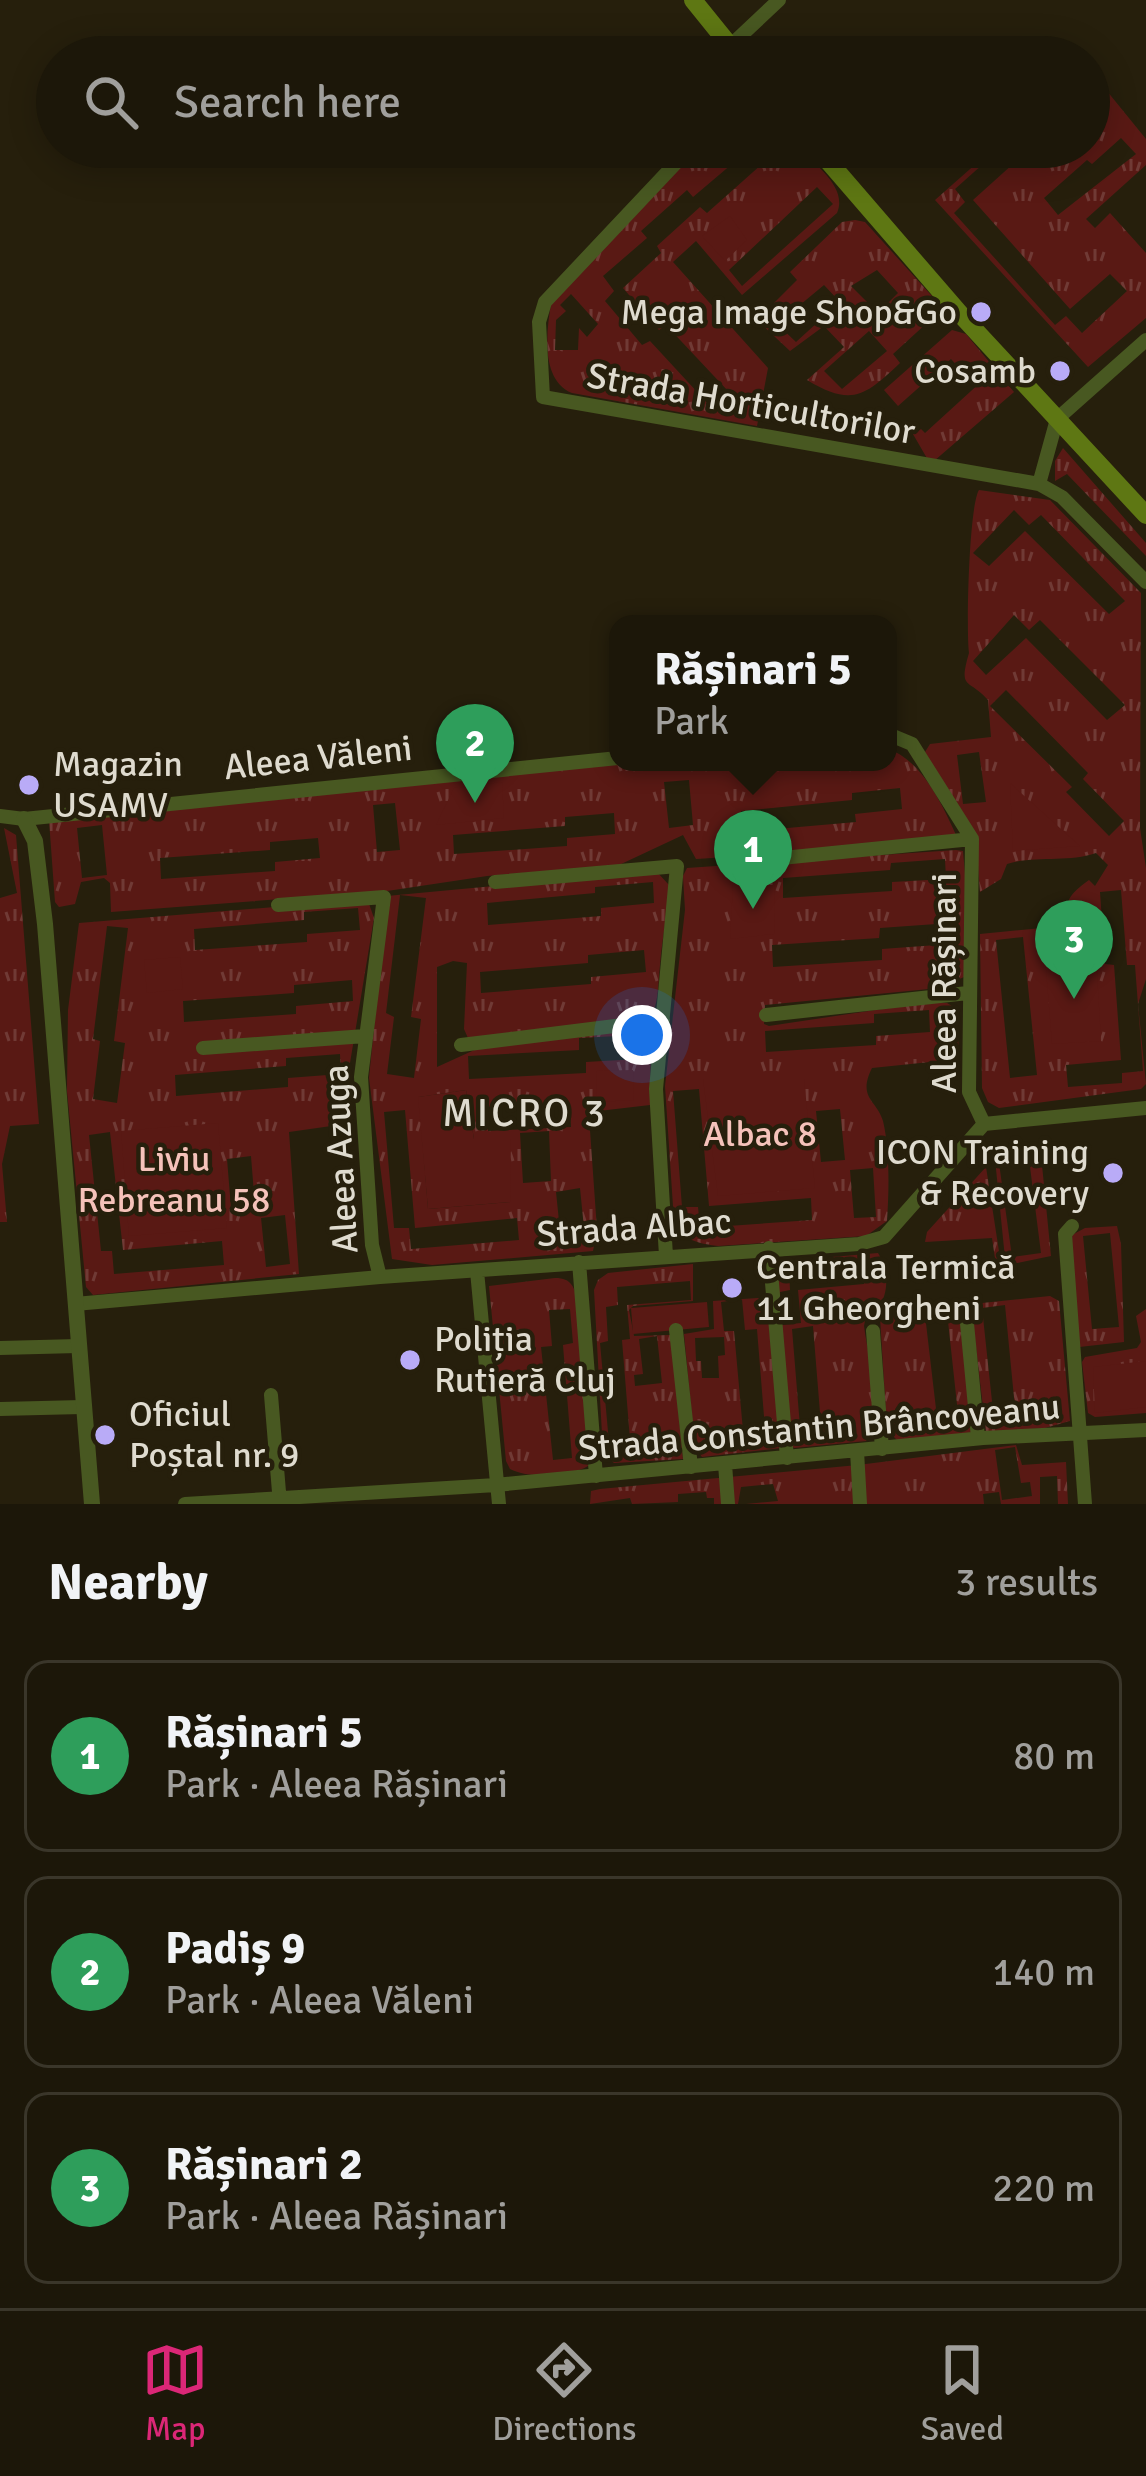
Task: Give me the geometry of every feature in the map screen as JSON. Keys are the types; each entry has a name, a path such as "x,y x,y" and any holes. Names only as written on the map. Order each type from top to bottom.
{"main road":[{"path":"694,0 722,36"},
{"path":"835,168 1146,515"}],"street":[{"path":"748,36 779,0"},
{"name":"Strada Horticultorilor","path":"671,168 545,302 539,322 543,397 1039,484 1061,497 1146,582"},
{"path":"1039,484 1057,419 1146,340"},
{"name":"Aleea Rășinari","path":"897,736 920,756 972,839 969,1092 984,1124"},
{"name":"Aleea Văleni","path":"0,816 24,819 609,759"},
{"path":"24,819 35,841 45,924 92,1504"},
{"name":"Aleea Rășinari","path":"733,863 972,839"},
{"path":"495,882 677,866 656,1089 666,1256"},
{"name":"Aleea Azuga","path":"278,905 384,897 362,1077 372,1244 380,1277"},
{"path":"766,1016 968,993"},
{"path":"461,1046 663,1020"},
{"name":"Aleea Azuga","path":"202,1048 365,1036"},
{"path":"984,1124 1146,1108"},
{"name":"Strada Albac","path":"75,1304 579,1262 769,1255 859,1244 884,1237 984,1124"},
{"path":"1072,1226 1065,1234 1085,1504"},
{"path":"769,1255 787,1457"},
{"path":"579,1262 596,1476"},
{"path":"477,1271 499,1504"},
{"path":"967,1313 978,1438"},
{"path":"676,1330 691,1467"},
{"path":"873,1331 882,1449"},
{"path":"0,1348 78,1346"},
{"path":"271,1395 280,1500"},
{"path":"0,1409 82,1407"},
{"name":"Strada Constantin Brâncoveanu","path":"184,1504 496,1485 978,1438 1146,1430"},
{"path":"857,1451 860,1504"},
{"path":"724,1464 728,1504"}],"green space":[{"path":"1110,95 1146,139 1146,165 1086,219 1095,228 1110,213 1146,253 1146,318 1088,367 935,200 971,168 978,168 955,189 965,202 954,213 1055,325 1066,316 1082,333 1127,291 1110,274 1070,309 973,200 1009,168 1078,168 1044,198 1058,215 1136,154 1121,138 1110,148"},
{"path":"678,168 727,168 693,197 687,190 641,231 647,238 603,276 614,291 605,301 642,345 650,341 711,407 728,391 666,325 659,330 623,288 661,253 657,246 700,207 707,213 757,168 819,168 834,185 837,213 742,295 696,241 673,262 768,368 757,426 572,393 555,378 547,342 551,304","holes":["817,187 833,204 742,286 729,270","571,294 598,324 587,337 579,328 578,350 555,350 556,320 566,311 560,305"]},
{"path":"730,216 747,240 725,261 702,236"},
{"path":"842,222 865,222 940,305 940,311 893,354 900,363 867,390 847,395 807,380 844,347 824,326 790,351 757,320 797,280 790,272","holes":["877,270 898,293 878,313 851,286","824,285 840,302 796,342 777,324","869,331 887,351 842,389 824,371"]},
{"path":"952,330 966,334 1014,392 934,461 928,460 906,422 916,433 921,429 925,433 982,381 967,365 961,370 951,359 898,406 884,390"},
{"path":"1063,448 1146,543 1146,556 1067,474 1055,481 1055,461"},
{"path":"979,490 1050,500 1141,593 1140,828 1146,868 1146,979 1138,1004 1146,1084 1141,1089 999,1108 988,1102 982,1088 980,934 1063,926 1072,895 1089,880 1095,886 1108,865 1096,853 1018,861 1007,864 1001,879 980,892 976,839 927,762 925,752 930,744 991,737 988,700 965,679 976,501","holes":["1014,510 1029,525 1041,515 1125,601 1109,614 1025,531 989,566 973,553","1014,615 1029,630 1040,620 1125,705 1107,720 1026,638 986,675 973,661","1006,690 1088,773 1083,779 1124,821 1109,836 1066,792 1072,787 990,706","979,752 986,802 963,804 957,755","1121,890 1127,965 1135,965 1143,1071 1122,1073 1122,1083 1068,1087 1066,1065 1121,1060 1114,965 1105,964 1100,892","1023,937 1037,1075 1010,1078 996,940"]},
{"path":"897,754 921,774 957,837 952,843 696,859 683,835 619,865 487,876 387,891 111,912 110,883 104,878 81,882 75,904 59,907 55,902 49,820 609,763 609,771 897,771","holes":["689,780 693,825 669,828 664,782","900,788 902,809 855,814 856,822 743,832 741,811 852,800 852,793","395,803 400,850 377,852 373,805","614,813 615,834 567,838 567,846 454,854 453,835 565,826 565,817","102,825 107,875 82,878 77,828","318,838 320,858 275,862 275,871 161,879 160,858 270,850 270,842"]},
{"path":"502,782 504,818 436,825 454,788"},
{"path":"1010,783 1080,846 1013,851"},
{"path":"4,828 16,835 39,1124 10,1126 2,1164 7,1222 0,1222 0,898 17,893"},
{"path":"963,851 964,977 939,988 765,1005 764,1024 769,1026 922,1003 947,1003 957,1009 959,1059 872,1068 867,1092 885,1133 887,1221 866,1236 718,1246 692,1240 674,1221 665,1086 687,868","holes":["945,859 946,879 892,882 892,891 783,898 783,878 890,870 891,863","936,924 937,945 882,949 882,960 773,967 772,945 879,938 880,928","929,1010 930,1032 876,1036 876,1045 766,1052 765,1031 874,1023 874,1014","699,1089 709,1206 811,1198 812,1220 700,1228 698,1207 682,1207 673,1091","840,1109 845,1160 821,1162 816,1111","873,1168 876,1217 854,1218 850,1170"]},
{"path":"656,871 669,885 657,997 652,1015 645,1018 468,1038 464,1029 467,963 453,961 437,967 437,1067 481,1047 651,1028 650,1105 590,1112 597,1230 593,1251 432,1265 392,1259 369,1078 387,896","holes":["653,882 654,903 601,908 601,916 488,925 487,903 595,893 595,887","400,895 426,898 411,1017 421,1019 414,1078 387,1074 394,1017 386,1013","644,950 646,972 591,977 591,984 481,993 480,972 588,963 588,955","637,1035 638,1059 586,1062 586,1073 469,1079 468,1056 579,1050 579,1038","466,1090 474,1139 510,1139 510,1202 428,1209 419,1097","570,1103 571,1127 488,1131 487,1107","405,1110 415,1228 517,1218 519,1240 411,1249 409,1228 394,1228 384,1112","549,1131 551,1181 523,1183 520,1133","580,1188 585,1238 561,1241 556,1192"]},
{"path":"733,885 775,885 774,934 730,939"},
{"path":"368,901 374,918 348,1075 345,1124 289,1132 299,1274 93,1295 86,1287 67,1091 68,1010 79,923","holes":["358,908 360,930 307,934 307,942 195,950 194,929 304,920 304,912","107,926 128,928 114,1041 125,1043 117,1103 93,1099 100,1041 93,1039","352,980 353,1001 296,1006 296,1014 184,1022 183,1001 294,993 294,985","340,1054 341,1074 288,1078 288,1087 176,1096 175,1075 286,1066 286,1058","110,1132 123,1250 222,1241 224,1265 114,1274 112,1251 101,1251 89,1135","251,1156 255,1206 231,1208 227,1159","285,1215 290,1264 266,1267 261,1218"]},
{"path":"1096,955 1101,1041 1052,1044 1045,957"},
{"path":"180,957 183,989 147,993 144,960"},
{"path":"633,1070 634,1100 597,1102 596,1071"},
{"name":"Albac 8","path":"703,1079 804,1079 815,1188 718,1196"},
{"path":"466,1090 474,1139 511,1139 510,1202 428,1209 418,1097"},
{"name":"Liviu Rebreanu 58","path":"218,1123 227,1228 129,1236 121,1131"},
{"path":"1039,1148 1051,1256 1013,1264 1005,1258 995,1159 1002,1151","holes":["1029,1159 1041,1253 1012,1257 999,1163"]},
{"path":"986,1167 1002,1271 997,1272 992,1238 925,1242 927,1232"},
{"path":"1117,1226 1124,1342 1079,1347 1070,1252 1072,1235 1085,1228","holes":["1110,1233 1119,1327 1092,1329 1083,1236"]},
{"path":"878,1253 882,1261 884,1296 866,1315 864,1326 875,1401 866,1441 790,1445 776,1273 786,1261","holes":["863,1266 864,1284 798,1290 801,1323 782,1325 780,1292 790,1290 789,1271","813,1326 822,1437 801,1439 792,1329"]},
{"path":"693,1264 693,1301 629,1310 634,1336 671,1335 683,1459 614,1463 603,1452 594,1290 608,1273","holes":["690,1281 691,1300 627,1305 630,1339 622,1340 631,1452 610,1454 600,1343 608,1341 606,1307 618,1305 617,1287","657,1336 662,1383 635,1386 634,1375 643,1374 639,1339"]},
{"path":"555,1278 573,1288 578,1302 588,1466 549,1475 510,1469 489,1286","holes":["570,1309 573,1343 563,1345 572,1458 553,1460 541,1347 552,1346 549,1310"]},
{"path":"1050,1296 1059,1301 1070,1421 1045,1428 986,1432 972,1314 982,1303","holes":["1005,1305 1016,1418 994,1420 982,1308"]},
{"path":"758,1298 767,1304 781,1448 702,1457 695,1448 684,1334 714,1329 713,1301 741,1299 721,1302 724,1331 734,1331 744,1442 766,1441 757,1329 745,1330 742,1299","holes":["724,1337 725,1355 718,1356 719,1378 702,1378 695,1338"]},
{"path":"707,1302 709,1327 633,1334 631,1308"},
{"path":"959,1308 971,1434 897,1440 887,1430 880,1317","holes":["947,1312 959,1423 938,1426 925,1315"]},
{"path":"1146,1309 1146,1413 1095,1417 1088,1413 1082,1362 1085,1357 1137,1348 1141,1342 1136,1316"},
{"path":"1146,1361 1146,1407 1095,1413 1093,1367"},
{"path":"1016,1445 1022,1465 1066,1462 1068,1504 1058,1504 1057,1476 1040,1477 1040,1504 1001,1504 999,1492 983,1494 984,1504 746,1504 778,1501 773,1484 741,1487 738,1504 714,1504 706,1492 678,1494 678,1502 632,1504 630,1498 590,1504 591,1491 600,1489","holes":["1015,1447 1021,1483 1030,1482 1032,1496 1002,1500 995,1450"]}],"place":[{"name":"Mega Image Shop&Go","path":"981,312"},
{"name":"Cosamb","path":"1060,371"},
{"name":"Magazin USAMV","path":"29,785"},
{"name":"Padiș 9","path":"475,803"},
{"name":"Rășinari 5","path":"753,909"},
{"name":"Rășinari 2","path":"1074,999"},
{"name":"ICON Training & Recovery","path":"1113,1173"},
{"name":"Centrala Termică 11 Gheorgheni","path":"732,1288"},
{"name":"Poliția Rutieră Cluj","path":"410,1360"},
{"name":"Oficiul Poștal nr. 9","path":"105,1435"}],"district":[{"name":"MICRO 3","path":"525,1113"}]}
